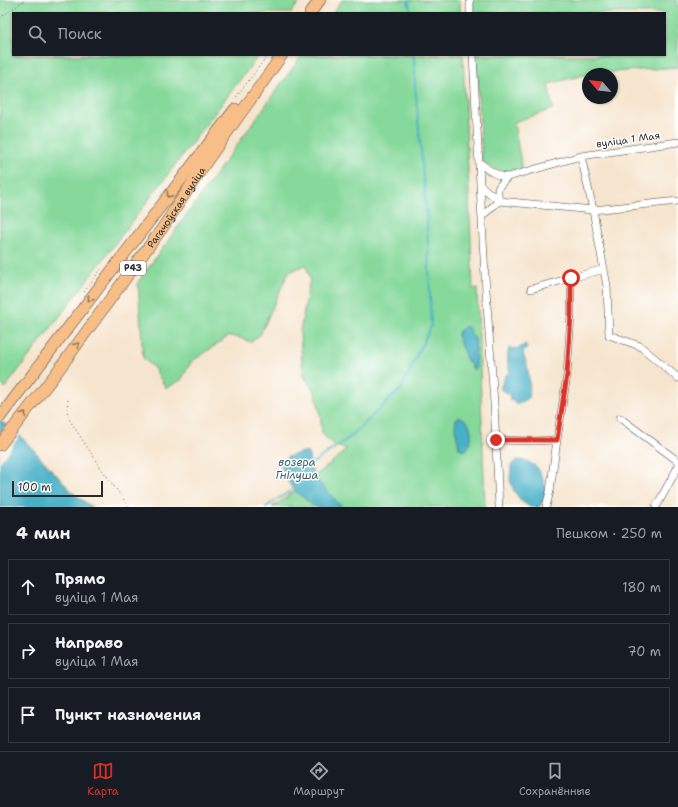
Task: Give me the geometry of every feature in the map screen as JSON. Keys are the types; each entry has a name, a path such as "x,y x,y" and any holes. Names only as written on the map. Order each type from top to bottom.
{"main road":[{"path":"312,12 320,0"},
{"name":"Рагачоўская вуліца","path":"0,417 276,56"},
{"name":"Рагачоўская вуліца","path":"0,444 54,376 163,227 209,158 281,56"}],"street":[{"path":"470,0 470,12"},
{"path":"473,56 499,507"},
{"name":"вуліца 1 Мая","path":"508,176 581,156 678,142"},
{"path":"581,156 607,286 609,335 640,346 678,378"},
{"path":"480,163 497,175 502,177 508,176"},
{"path":"500,201 497,191 500,184 508,176"},
{"path":"481,186 500,201 592,210 678,200"},
{"path":"482,216 500,201"},
{"path":"530,288 604,269"},
{"path":"546,507 550,491 567,375 571,314 571,278"},
{"path":"620,418 678,461"},
{"path":"496,440 557,440"},
{"path":"656,507 678,467"}],"path":[{"path":"0,18 25,0"},
{"path":"68,400 67,411 69,419 96,462 129,507"}],"green space":[{"path":"0,0 301,0 292,12 12,12 12,56 258,56 5,388 0,383"},
{"path":"342,0 460,0 460,12 334,12"},
{"path":"473,0 678,0 678,67 618,72 618,68 582,68 582,76 548,84 553,109 514,122 522,170 505,173 482,161 476,56 666,56 666,12 474,12"},
{"path":"301,56 463,56 473,289 477,288 485,507 272,507 330,464 347,449 335,446 322,434 320,412 315,392 303,375 300,332 310,279 306,264 288,273 260,335 251,342 229,336 191,362 181,380 166,388 154,368 143,358 138,282"}],"water":[{"path":"466,326 469,328 475,339 476,368 474,370 467,360 457,336 459,331"},
{"path":"525,344 527,348 523,353 527,367 530,390 526,400 518,404 510,400 509,394 500,389 505,376 510,372 508,367 509,348 518,349"},
{"path":"460,417 465,419 468,423 471,432 470,442 465,451 459,448 455,427 456,419"},
{"path":"0,421 16,431 74,494 92,507 0,507"},
{"name":"возера Гнілуша","path":"302,452 308,453 314,477 342,507 315,507 293,489 281,466 287,457"},
{"path":"517,460 527,461 538,468 546,488 544,500 539,507 530,507 521,501 513,489 510,480 511,465"}],"pier":[{"path":"8,423 21,434 0,462 0,434"}],"waterway":[{"path":"408,0 411,12"},
{"path":"311,464 349,438 401,389 431,326 427,219 415,85 414,56"},
{"path":"266,507 293,489"}],"route":[{"path":"496,440 557,440 567,375 571,314 571,278"}]}
